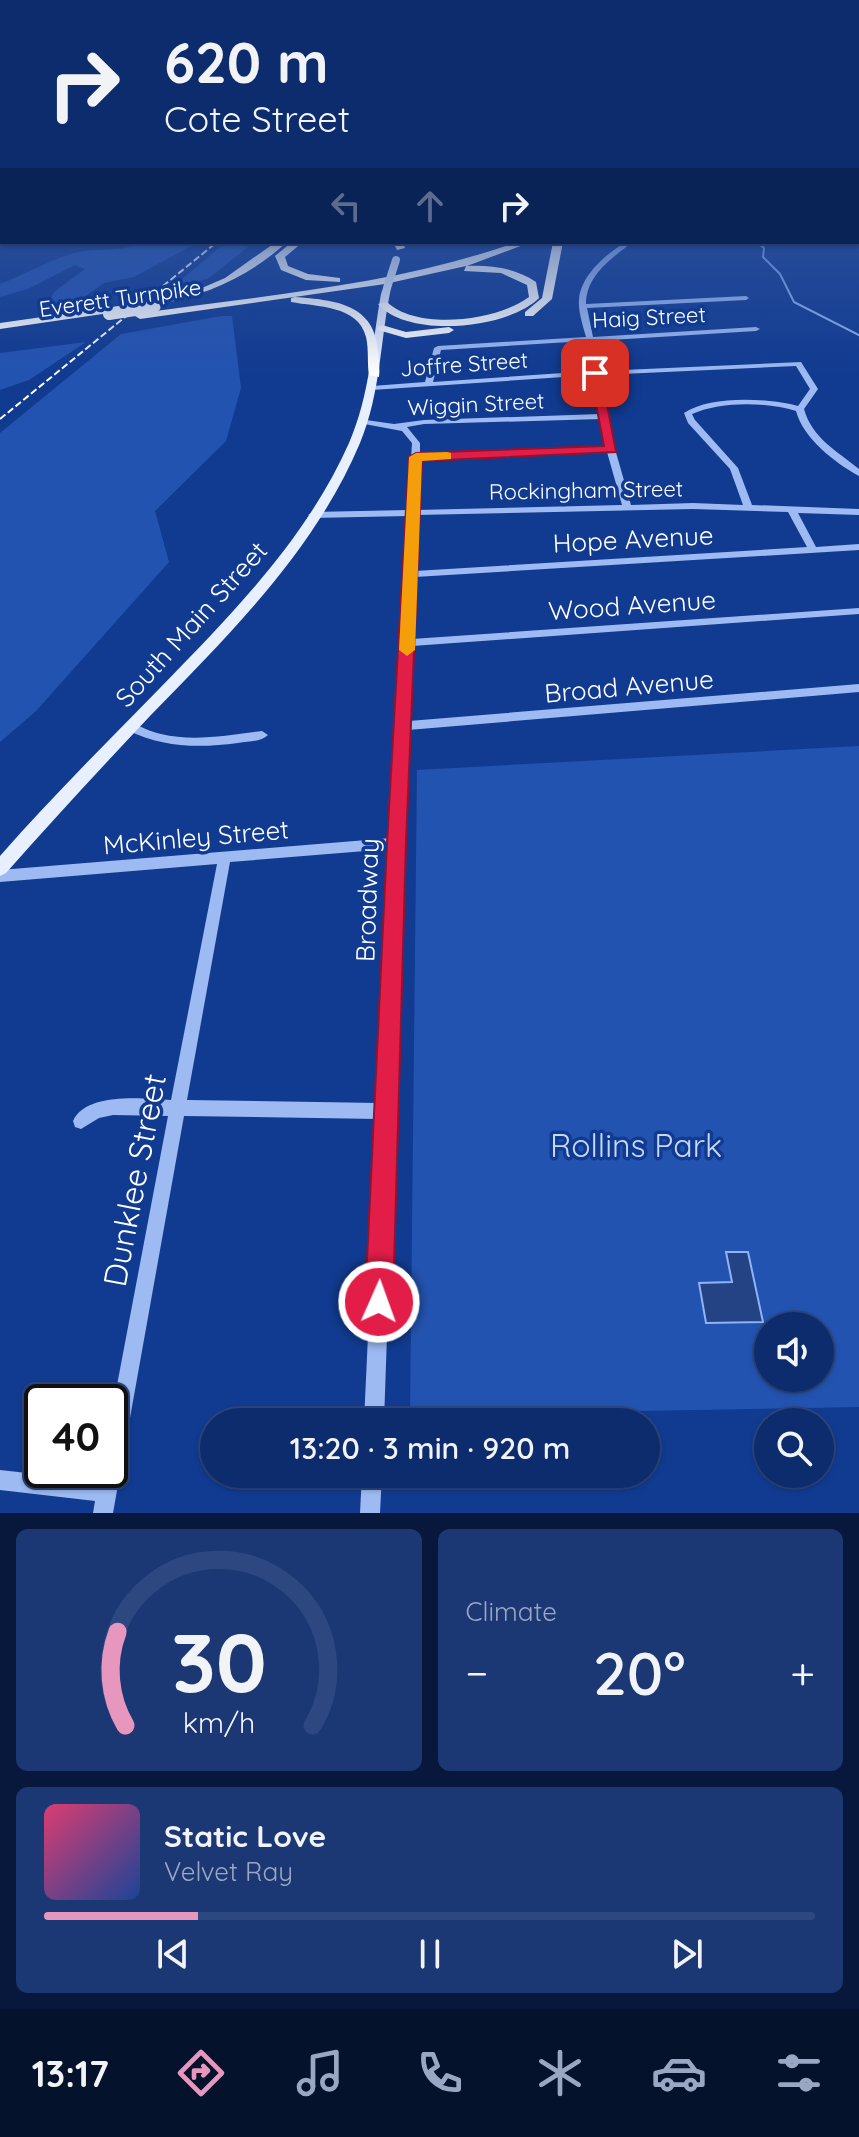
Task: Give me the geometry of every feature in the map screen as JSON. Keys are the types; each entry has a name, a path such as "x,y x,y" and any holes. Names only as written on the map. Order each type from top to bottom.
{"highway":[{"path":"0,328 155,305 198,293 229,280 278,244"},
{"path":"294,244 284,250 279,259 286,270 298,275 330,280 387,281 490,269 524,279 532,284 535,293 530,303 516,312 458,321 397,317 386,311 383,304"},
{"name":"Everett Turnpike","path":"0,328 155,305 387,281 503,244"},
{"name":"Everett Turnpike","path":"0,336 387,281 468,263 520,244"},
{"path":"382,328 401,335 425,334 501,322 535,311 547,299 558,244"},
{"path":"260,298 316,302 355,315 369,330 374,381"},
{"path":"374,381 389,348 425,334"}],"main road":[{"name":"South Main Street","path":"0,868 59,800 249,603 313,515 343,468 362,421 374,381 387,281 400,244"}],"street":[{"path":"627,244 618,249 584,290 583,306 611,449 627,507"},
{"path":"583,306 746,298"},
{"name":"Haig Street","path":"428,384 438,348 756,329"},
{"name":"Joffre Street","path":"374,381 428,384 798,364 814,389 800,409"},
{"path":"748,507 734,468 691,421 688,413 700,407 773,403 800,409 803,422 810,432 859,473"},
{"name":"Wiggin Street","path":"397,426 424,422 605,416"},
{"path":"362,421 397,426 414,437 416,457 611,449"},
{"name":"Broadway","path":"375,1408 416,457"},
{"name":"Rockingham Street","path":"313,515 627,507 748,507 859,512"},
{"path":"791,509 813,549"},
{"name":"Hope Avenue","path":"410,574 859,547"},
{"name":"Wood Avenue","path":"407,643 859,611"},
{"name":"Broad Avenue","path":"403,726 859,688"},
{"path":"131,727 142,734 174,742 262,735"},
{"name":"McKinley Street","path":"0,876 397,843"},
{"name":"Dunklee Street","path":"103,1513 224,859"},
{"path":"81,1121 96,1111 113,1107 386,1111"},
{"path":"0,1480 107,1492"},
{"path":"370,1513 371,1488"}],"green space":[{"path":"136,244 194,244 134,277 104,283 74,304 43,311 54,292 85,269 75,265 30,288 0,297 0,284 58,259 78,252 125,248"},
{"path":"224,244 252,244 209,278 169,290"},
{"path":"232,316 241,388 226,441 155,511 169,562 36,711 0,742 0,433 121,334"},
{"path":"86,342 29,380 0,390 0,353"},
{"name":"Rollins Park","path":"859,746 859,1407 660,1411 660,1408 410,1408 417,770"}],"shaded area":[{"path":"726,1252 748,1252 761,1312 754,1312 754,1322 706,1323 699,1283 732,1282"}],"waterway":[{"path":"759,244 764,248 763,257 780,274 794,302 859,335"}],"railway":[{"path":"0,419 215,244"}],"slow traffic":[{"path":"407,650 416,457 447,456"}],"route":[{"path":"379,1302 416,457 611,449 595,373"}]}
